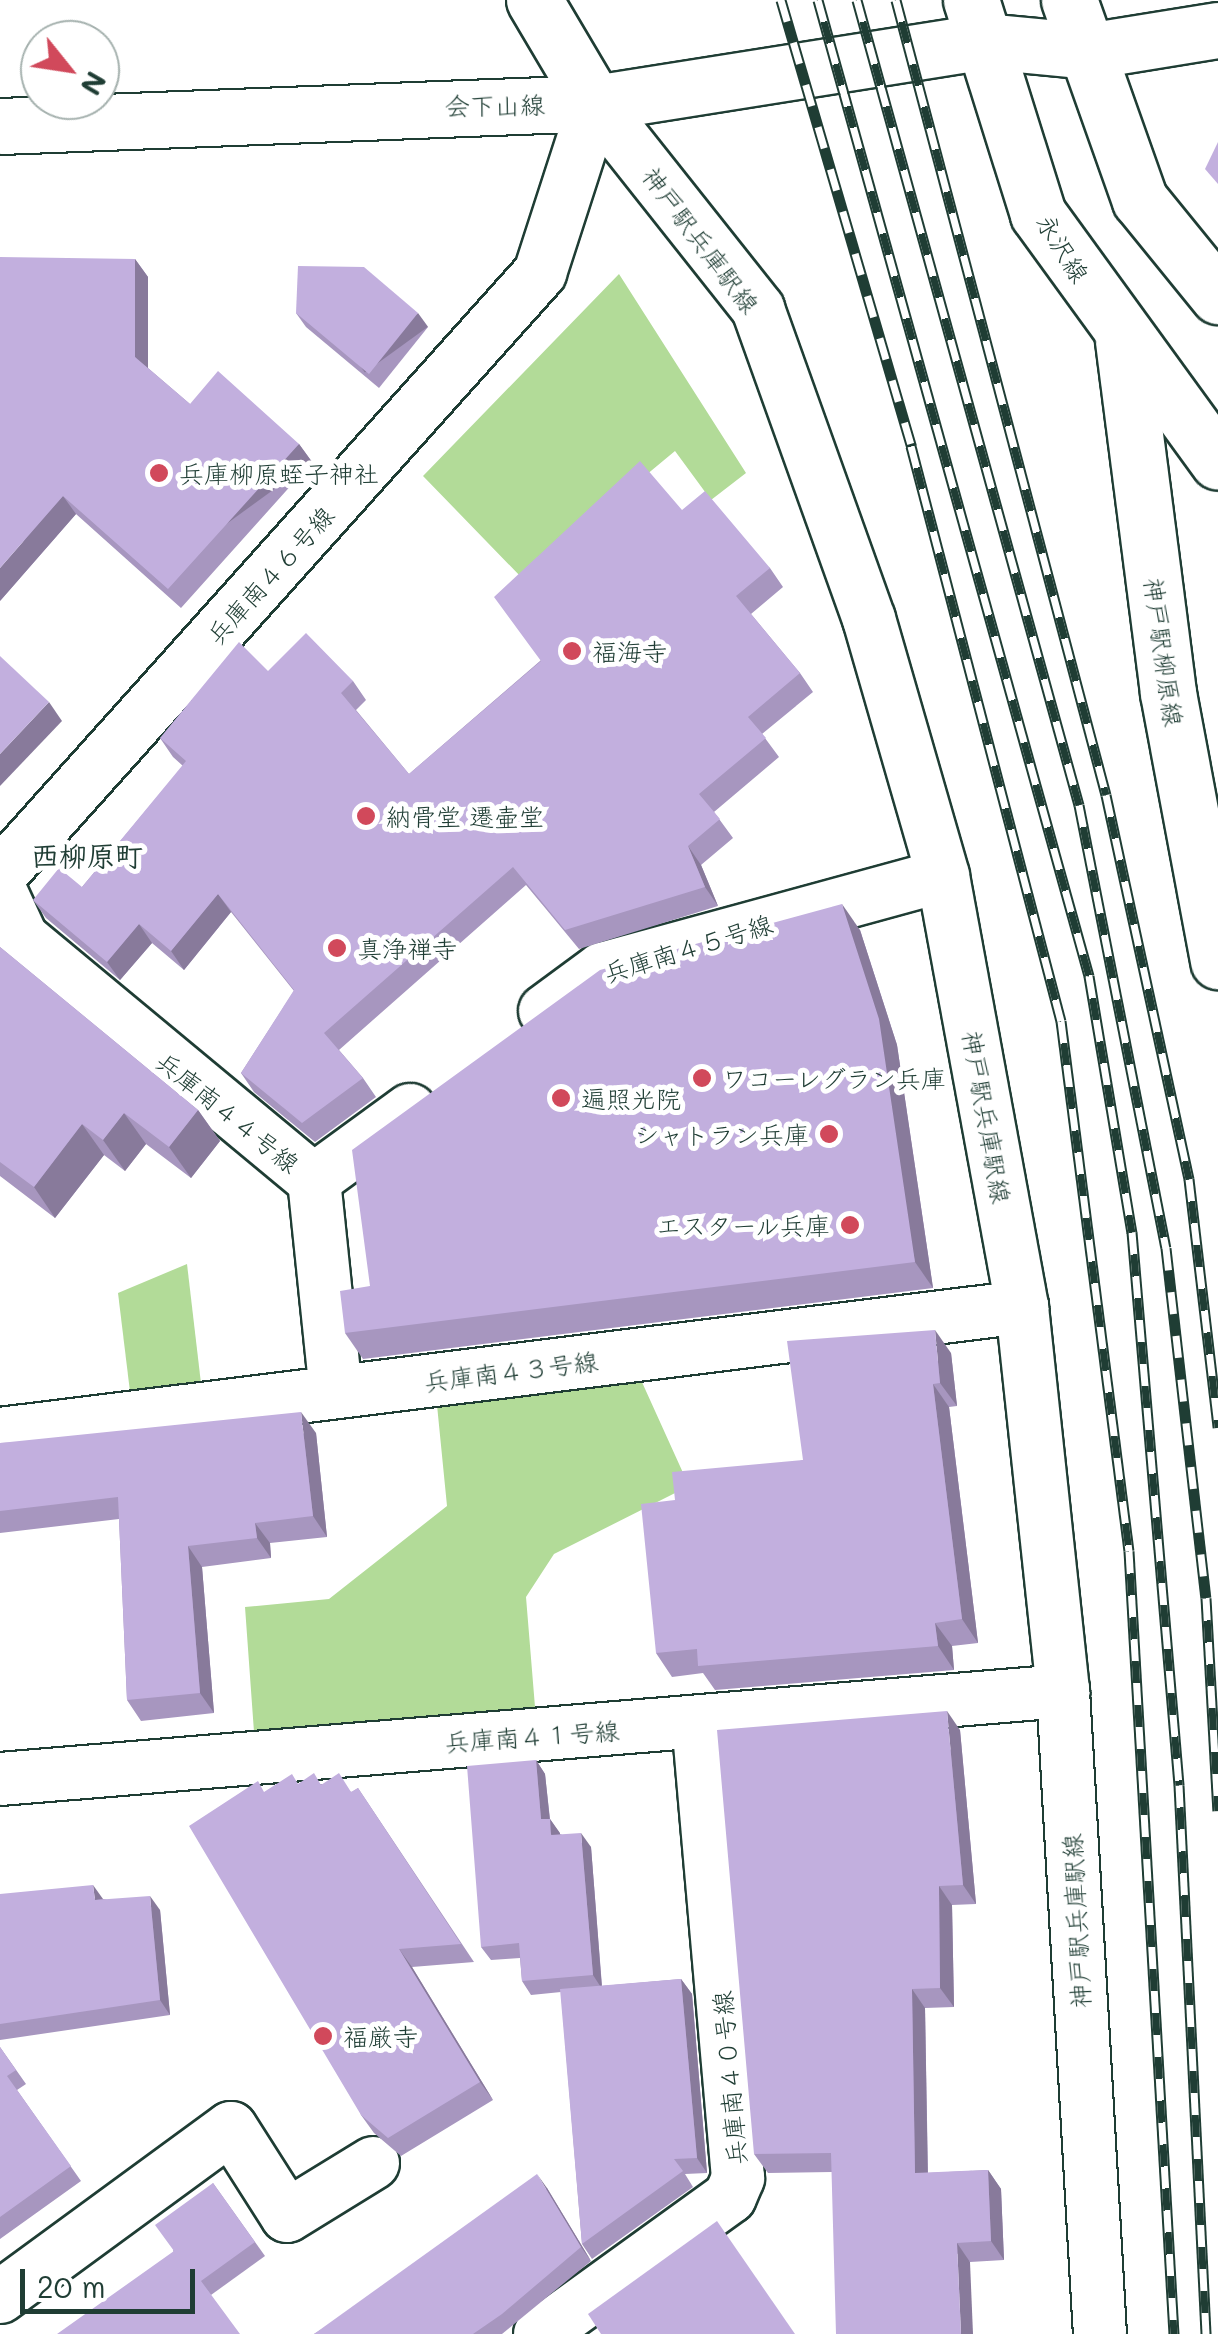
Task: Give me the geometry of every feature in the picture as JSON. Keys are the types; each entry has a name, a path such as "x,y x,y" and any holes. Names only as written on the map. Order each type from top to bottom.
{"street":[{"name":"神戸駅兵庫駅線","path":"534,0 594,103 758,309 869,619 943,876 1022,1308 1063,1690 1100,2334"},
{"path":"978,20 1056,0"},
{"path":"1069,0 1140,200 1218,296"},
{"name":"会下山線","path":"0,126 594,103 978,20"},
{"path":"978,20 1088,51 1218,30"},
{"name":"永沢線","path":"978,20 1038,214 1123,342 1218,462"},
{"name":"兵庫南４６号線","path":"0,875 540,273 594,103"},
{"name":"神戸駅柳原線","path":"1123,342 1168,693 1218,961"},
{"name":"兵庫南４５号線","path":"506,1040 602,969 943,876"},
{"name":"兵庫南４４号線","path":"0,890 22,938 314,1180 336,1392"},
{"path":"314,1180 458,1074"},
{"name":"兵庫南４３号線","path":"0,1434 1022,1308"},
{"name":"兵庫南４１号線","path":"0,1779 698,1724 1063,1690"},
{"name":"兵庫南４０号線","path":"540,2334 730,2197 738,2178 698,1724"},
{"path":"0,2297 231,2128 287,2216 373,2162"}],"green space":[{"path":"619,274 746,473 711,500 675,451 522,578 423,476"},
{"path":"187,1264 202,1392 131,1400 118,1293"},
{"path":"641,1380 689,1486 554,1554 526,1597 535,1707 254,1732 245,1607 329,1599 447,1506 437,1405"}],"building":[{"path":"1218,142 1218,184 1205,169"},
{"path":"0,257 135,259 135,357 190,404 218,371 299,444 168,589 63,496 0,568"},
{"path":"298,266 364,267 418,313 369,374 296,313"},
{"path":"640,461 682,510 705,491 770,568 736,596 800,673 748,717 766,738 699,794 720,819 688,846 705,887 565,930 513,867 324,1033 363,1078 302,1123 241,1073 294,990 218,894 171,951 139,924 107,962 33,900 59,868 82,887 186,761 160,738 239,642 268,671 306,633 353,681 341,693 409,774 541,661 494,597"},
{"path":"0,656 49,702 0,754"},
{"path":"842,904 879,1019 915,1262 345,1333 340,1291 370,1286 352,1150 600,970"},
{"path":"0,947 198,1110 169,1147 124,1113 103,1140 82,1124 34,1187 0,1162"},
{"path":"935,1330 940,1383 933,1384 962,1619 935,1623 938,1646 698,1666 697,1649 656,1653 641,1504 675,1500 672,1472 803,1460 787,1341"},
{"path":"301,1412 313,1516 255,1523 257,1538 188,1546 200,1693 127,1700 118,1497 0,1511 0,1443"},
{"path":"947,1711 963,1885 939,1886 940,1988 912,1989 915,2173 988,2170 991,2241 957,2243 961,2334 836,2334 831,2153 754,2154 717,1730"},
{"path":"536,1760 541,1819 550,1819 551,1835 581,1833 593,1975 522,1981 519,1943 481,1947 467,1766"},
{"path":"314,1773 321,1785 339,1773 351,1792 358,1788 461,1944 399,1949 480,2082 388,2138 361,2115 189,1826 258,1781 264,1792 292,1774 298,1784"},
{"path":"93,1885 95,1900 150,1896 160,2000 0,2024 0,1894"},
{"path":"681,1979 697,2158 674,2159 683,2171 582,2244 560,1989"},
{"path":"0,2047 16,2070 7,2076 71,2166 0,2217"},
{"path":"537,2174 581,2247 502,2314 473,2334 314,2334"},
{"path":"213,2183 255,2242 201,2281 240,2334 57,2334 174,2251 155,2225"},
{"path":"717,2221 795,2334 601,2334 588,2314"}],"railway":[{"path":"781,0 911,446 1061,1021 1129,1551 1174,2334"},
{"path":"818,0 1089,976 1132,1232 1179,1785 1206,2334"},
{"path":"857,0 1079,805 1166,1248 1206,1598 1218,1811"},
{"path":"896,0 1106,795 1189,1179 1218,1427"}],"place":[{"name":"兵庫柳原蛭子神社","path":"159,473"},
{"name":"福海寺","path":"572,651"},
{"name":"納骨堂 遷壷堂","path":"366,816"},
{"name":"真浄禅寺","path":"337,948"},
{"name":"ワコーレグラン兵庫","path":"702,1078"},
{"name":"遍照光院","path":"561,1098"},
{"name":"シャトラン兵庫","path":"829,1134"},
{"name":"エスタール兵庫","path":"850,1225"},
{"name":"福厳寺","path":"323,2036"}],"district":[{"name":"西柳原町","path":"87,855"}]}
